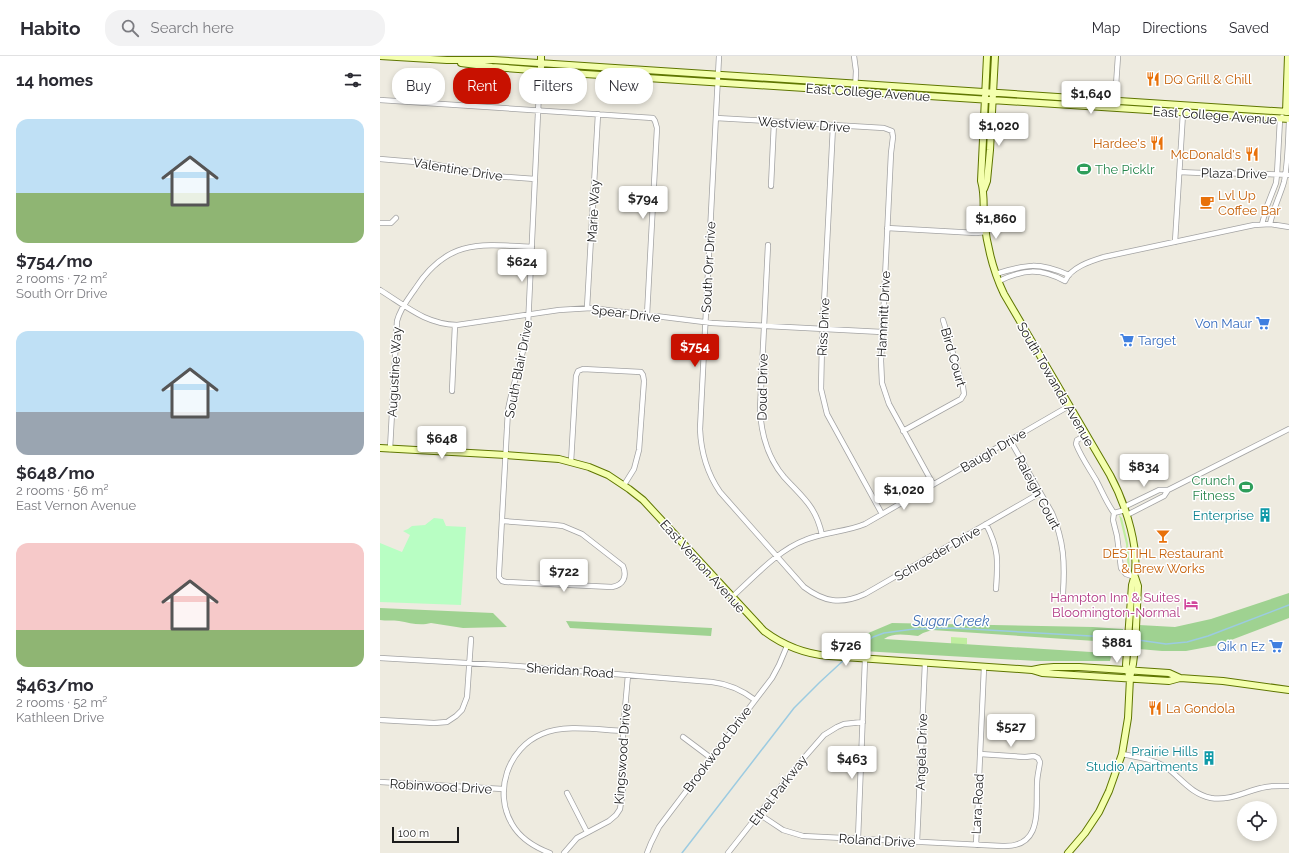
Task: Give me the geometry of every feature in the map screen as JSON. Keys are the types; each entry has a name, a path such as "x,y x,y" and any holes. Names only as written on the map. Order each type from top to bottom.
{"main road":[{"name":"East College Avenue","path":"380,56 448,60 541,59 718,74 1190,104 1287,112"},
{"name":"South Towanda Avenue","path":"987,56 981,181 984,189 984,216 988,249 996,274 1010,305 1114,484 1125,511 1134,548 1135,577 1138,586 1135,648 1130,671 1128,718 1122,754 1110,791 1099,812 1085,833 1068,853"},
{"name":"South Towanda Avenue","path":"984,189 987,181 995,56"},
{"path":"1287,112 1288,56"},
{"name":"East College Avenue","path":"448,60 484,66 519,68"},
{"name":"East College Avenue","path":"587,73 1289,120"},
{"path":"1146,110 1157,108 1183,110 1188,108 1190,104"},
{"name":"East Vernon Avenue","path":"380,448 548,457 571,462 595,470 624,485 643,500 764,631 779,642 809,654 1032,670 1042,673 1169,681 1180,678 1223,681 1289,690"},
{"name":"South Towanda Avenue","path":"1130,671 1126,665 1132,585 1135,577"},
{"name":"East Vernon Avenue","path":"1032,670 1042,668 1073,667 1169,673 1180,678"}],"street":[{"name":"South Orr Drive","path":"719,56 700,430 702,451 713,481 724,498 804,587 829,600"},
{"path":"854,56 856,63 855,91"},
{"path":"1115,100 1118,56"},
{"path":"380,100 598,114 651,118 655,120 657,128 647,315"},
{"name":"South Blair Drive","path":"502,522 559,526 579,532 623,566 625,575 623,582 618,586 612,587 506,582 502,581 499,573 502,522 506,455 509,404 524,347 528,315 539,104"},
{"path":"1175,242 1183,112"},
{"path":"1262,224 1276,183 1280,119 1287,112"},
{"path":"1270,224 1272,214 1287,175 1289,120 1287,112"},
{"name":"Marie Way","path":"588,308 598,114"},
{"name":"Westview Drive","path":"716,118 884,128 892,130"},
{"path":"771,186 774,122"},
{"name":"Riss Drive","path":"833,126 823,329 822,395 827,414 882,514"},
{"name":"Hammitt Drive","path":"892,130 893,137 887,228 881,369 888,404 933,484"},
{"name":"Valentine Drive","path":"380,159 427,164 493,176 535,179"},
{"name":"Plaza Drive","path":"1180,172 1206,174 1243,173 1287,175"},
{"path":"380,223 390,223 396,218"},
{"path":"999,281 1018,273 1034,271 1053,275 1065,281 1069,275 1084,265 1104,257 1262,224 1289,227"},
{"path":"887,228 976,233 986,232"},
{"name":"Augustine Way","path":"390,449 398,317 425,274 440,260 453,252 462,249 484,245 532,247"},
{"name":"Doud Drive","path":"768,245 760,409 764,439 771,456 781,472 812,507 819,522 822,535"},
{"path":"996,274 1019,267 1039,265 1055,269 1069,275"},
{"name":"Spear Drive","path":"380,290 427,319 455,325 559,310 588,308 705,323 882,332"},
{"name":"Bird Court","path":"903,431 963,397 963,387 943,320"},
{"path":"452,391 455,325"},
{"path":"571,462 576,376 579,370 642,373 644,381 640,450 634,469 624,485"},
{"name":"Baugh Drive","path":"732,597 790,547 822,535 859,527 1069,406"},
{"path":"1125,511 1160,490 1168,490 1289,429"},
{"path":"1086,435 1077,440 1076,444 1079,453 1114,513"},
{"name":"Raleigh Court","path":"1010,440 1054,518 1062,542 1064,562 1063,593"},
{"path":"1114,513 1125,511 1164,496 1168,490"},
{"name":"Schroeder Drive","path":"829,600 844,601 865,594 1040,493"},
{"path":"1114,513 1112,520 1121,568 1126,574 1135,577"},
{"path":"986,524 993,537 997,553 998,564 996,589"},
{"path":"380,720 443,723 453,719 462,710 466,702 471,639"},
{"name":"Brookwood Drive","path":"647,853 659,827 776,671 788,646"},
{"name":"Sheridan Road","path":"380,658 721,683 736,688 755,700"},
{"path":"858,838 865,659"},
{"name":"Angela Drive","path":"917,842 925,663"},
{"name":"Lara Road","path":"976,845 984,667"},
{"name":"Kingswood Drive","path":"564,853 573,842 587,832 609,821 620,809 623,789 623,731 628,675"},
{"name":"Ethel Parkway","path":"728,853 811,748 824,734 844,724 863,722"},
{"path":"550,853 536,847 519,834 512,824 505,806 503,789 506,772 514,757 526,744 540,734 551,730 623,731"},
{"path":"683,737 711,758"},
{"name":"Roland Drive","path":"759,814 775,826 796,834 808,836 1011,846 1024,842 1032,834 1035,823 1040,762 1038,758 1034,756 1025,757 980,754"},
{"path":"1122,754 1159,763 1191,789 1210,798 1227,798 1267,786 1289,786"},
{"name":"Robinwood Drive","path":"380,782 503,789"},
{"path":"567,794 587,832"}],"green space":[{"path":"653,73 666,74 660,76 653,75"},
{"path":"771,81 850,86 843,87 771,83"},
{"path":"1119,515 1122,518 1128,543 1130,571 1128,572 1126,544"},
{"path":"434,518 443,519 446,526 466,527 461,605 380,602 380,543 402,552 410,535 403,531 412,526 425,525"},
{"path":"1289,593 1289,618 1218,645 1186,651 1139,649 1139,625 1175,627 1211,619"},
{"path":"380,608 493,613 507,627 463,628 431,623 419,624 380,620"},
{"path":"566,621 712,628 711,636 570,628"},
{"path":"892,623 1093,627 1123,629 1122,649 1114,652 1095,641 932,630 918,636 892,635 884,639 1107,653 1111,657 1110,661 1037,661 845,650 859,637"},
{"path":"951,637 967,638 967,644 951,644"}],"waterway":[{"name":"Sugar Creek","path":"1138,640 1166,644 1187,642 1208,636 1289,605"},
{"name":"Sugar Creek","path":"850,655 873,637 884,633 914,629 953,628 1126,638"},
{"name":"Sugar Creek","path":"682,853 794,708 845,659"}],"place":[{"name":"DQ Grill & Chill","path":"1153,79"},
{"name":"Hardee's","path":"1157,143"},
{"name":"McDonald's","path":"1252,154"},
{"name":"The Picklr","path":"1084,169"},
{"name":"Lvl Up Coffee Bar","path":"1207,202"},
{"name":"Von Maur","path":"1263,323"},
{"name":"Target","path":"1127,340"},
{"name":"Crunch Fitness","path":"1246,487"},
{"name":"Enterprise","path":"1265,515"},
{"name":"DESTIHL Restaurant & Brew Works","path":"1163,536"},
{"name":"Hampton Inn & Suites Bloomington-Normal","path":"1191,604"},
{"name":"Qik n Ez","path":"1276,646"},
{"name":"La Gondola","path":"1155,708"},
{"name":"Prairie Hills Studio Apartments","path":"1209,758"}]}
